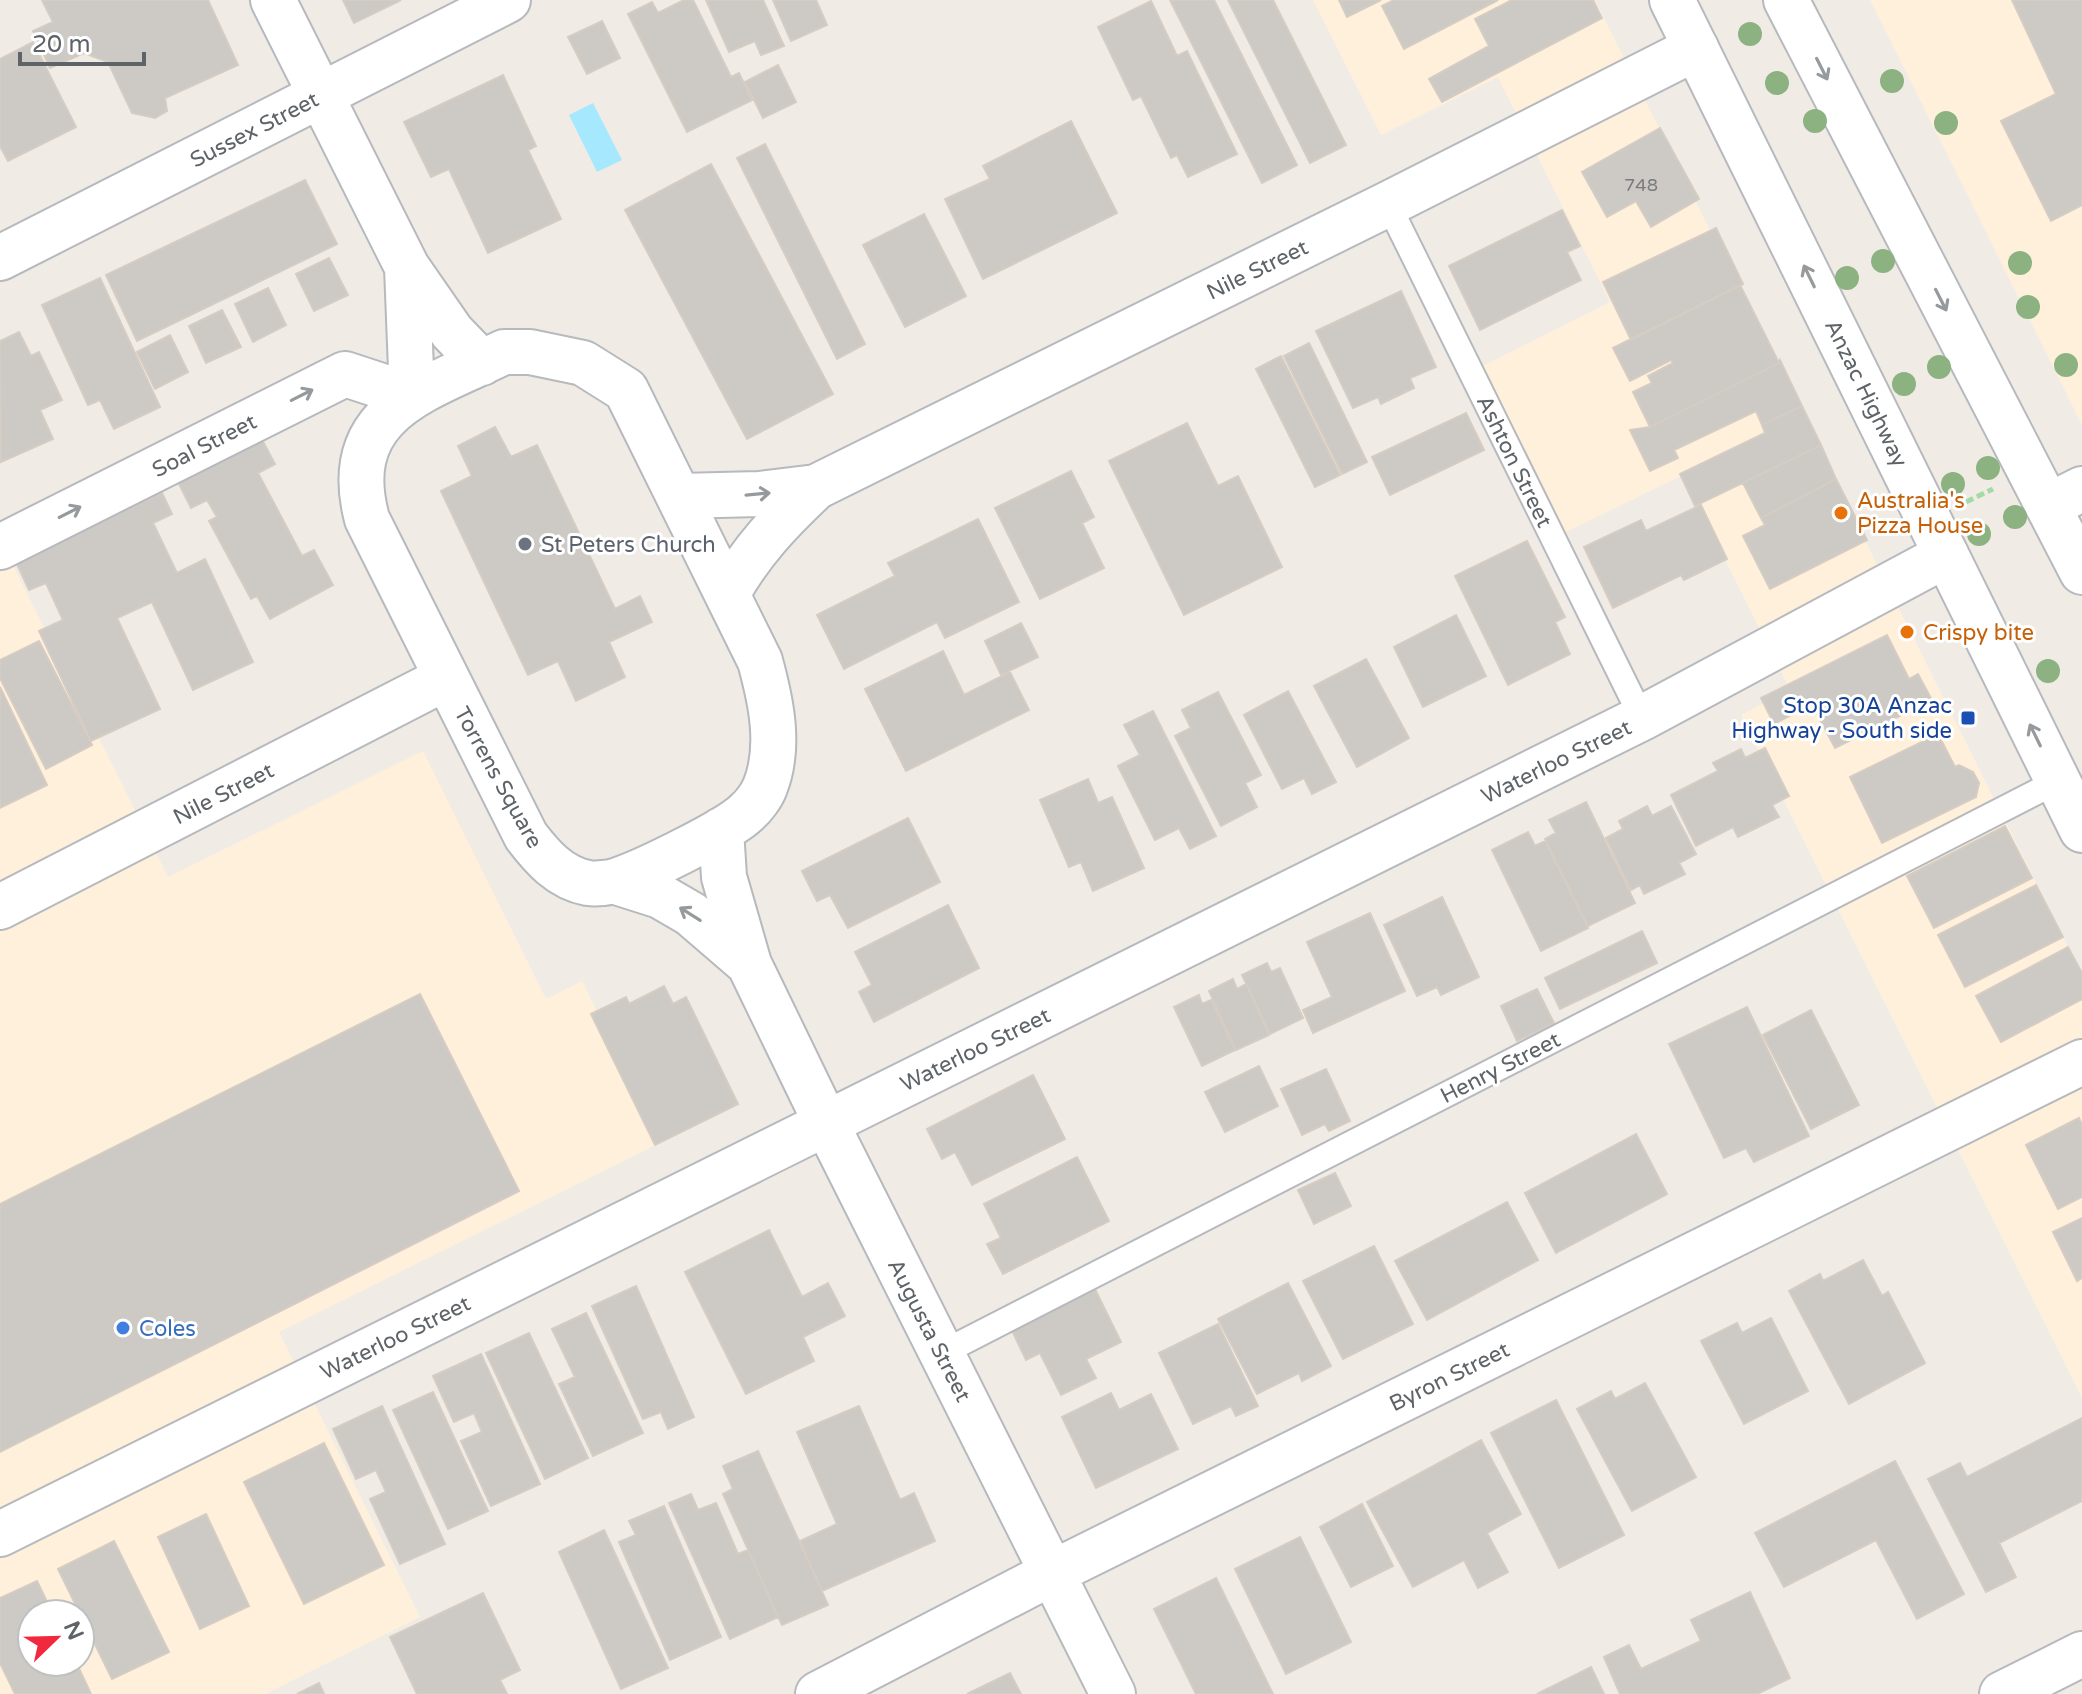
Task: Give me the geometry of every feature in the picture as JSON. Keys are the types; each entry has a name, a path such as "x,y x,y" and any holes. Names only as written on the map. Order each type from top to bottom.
{"street":[{"path":"273,0 407,267 452,332 482,363"},
{"name":"Sussex Street","path":"0,258 508,0"},
{"path":"1786,0 2053,489 2082,572"},
{"name":"Nile Street","path":"728,593 744,564 775,526 816,487 1388,204 1683,19"},
{"name":"Anzac Highway","path":"1683,19 2082,830"},
{"path":"407,267 412,396"},
{"name":"Torrens Square","path":"504,352 530,352 583,363 626,390 760,661 772,716 772,762 764,790 746,813 721,830 616,882 588,883 546,861 526,836 367,519 360,474 365,450 376,427 412,396 504,352"},
{"name":"Soal Street","path":"0,547 345,374 412,396"},
{"name":"Nile Street","path":"680,496 759,494 816,487"},
{"name":"Waterloo Street","path":"0,1534 1642,718 1938,538"},
{"name":"Nile Street","path":"0,907 446,678"},
{"name":"Augusta Street","path":"721,830 724,877 749,964 1113,1694"},
{"name":"Augusta Street","path":"616,882 671,902 703,923 749,964"},
{"name":"Byron Street","path":"818,1694 1052,1573 2082,1062"},
{"path":"2002,1694 2082,1654"}],"lane":[{"name":"Ashton Street","path":"1388,204 1642,718"},
{"name":"Henry Street","path":"942,1353 2058,781"}],"path":[{"path":"1938,538 2053,489"}],"shaded area":[{"path":"1313,0 1595,0 2082,975 2082,1398 1741,715 1790,690 1683,475 1566,532 1483,366 1610,302 1498,77 1381,135"},
{"path":"1870,0 2082,0 2082,425"},
{"path":"13,565 168,877 423,751 546,999 582,981 662,1142 279,1332 420,1617 265,1694 0,1694 0,572"}],"water":[{"path":"593,103 622,160 597,172 569,115"}],"building":[{"path":"42,0 208,0 238,65 165,98 167,111 155,118 132,113 108,62 84,53 50,68 33,31 53,22"},
{"path":"343,0 401,0 354,23"},
{"path":"684,0 693,0 731,77 739,73 752,100 687,132 628,14 652,2 658,13"},
{"path":"706,0 763,0 784,46 761,55 755,41 729,52"},
{"path":"773,0 816,0 827,25 791,41"},
{"path":"1170,0 1214,0 1297,165 1262,183"},
{"path":"1228,0 1273,0 1346,145 1310,163"},
{"path":"1339,0 1381,0 1347,17"},
{"path":"1394,0 1498,0 1404,49 1382,6"},
{"path":"1512,0 1593,0 1602,18 1442,102 1429,79 1489,46 1475,19"},
{"path":"2012,0 2082,0 2082,205 2051,221 2001,121 2056,94"},
{"path":"1151,1 1177,56 1187,51 1237,154 1188,177 1177,155 1171,158 1141,96 1133,100 1098,27"},
{"path":"602,21 620,58 587,74 568,37"},
{"path":"33,42 76,127 8,161 0,146 0,59"},
{"path":"778,65 796,102 763,118 745,82"},
{"path":"503,75 536,146 528,150 561,219 488,253 449,169 431,177 404,122"},
{"path":"1071,121 1117,213 983,279 945,199 990,179 983,166"},
{"path":"1660,128 1699,199 1651,227 1636,201 1607,217 1582,172"},
{"path":"765,144 865,344 837,359 737,158"},
{"path":"711,164 833,394 747,439 625,210"},
{"path":"305,180 337,244 137,341 106,275"},
{"path":"1562,210 1580,246 1567,252 1581,280 1480,330 1449,266"},
{"path":"924,214 966,296 905,327 863,245"},
{"path":"1716,228 1743,284 1631,340 1603,282"},
{"path":"329,258 348,295 314,311 296,274"},
{"path":"100,278 160,407 114,429 100,400 88,405 42,305"},
{"path":"1740,285 1779,363 1650,427 1633,392 1652,383 1648,376 1673,363 1671,360 1630,381 1613,348"},
{"path":"268,288 286,325 253,342 235,304"},
{"path":"1401,291 1436,367 1410,378 1414,388 1381,404 1378,397 1353,408 1316,331"},
{"path":"222,310 241,347 206,363 189,326"},
{"path":"19,332 31,356 39,352 62,400 40,410 53,439 1,462 0,341"},
{"path":"170,335 188,372 155,389 137,352"},
{"path":"1309,343 1367,462 1342,474 1284,356"},
{"path":"1281,356 1340,475 1315,487 1256,369"},
{"path":"1780,360 1802,406 1762,425 1756,411 1674,450 1678,458 1650,471 1630,430 1650,427"},
{"path":"1802,406 1821,445 1695,506 1680,474 1765,433 1762,425"},
{"path":"1466,413 1484,450 1390,495 1372,457"},
{"path":"1187,423 1218,486 1238,476 1282,567 1184,615 1109,461"},
{"name":"St Peters Church","path":"495,427 511,457 537,445 615,609 640,596 652,622 609,642 625,677 576,701 558,661 528,675 441,491 472,476 458,446"},
{"path":"258,432 275,464 258,473 302,556 314,550 333,585 270,619 257,596 251,599 209,521 217,517 207,500 191,508 175,476"},
{"path":"1821,445 1836,479 1761,518 1743,483"},
{"path":"1071,471 1094,517 1082,523 1104,568 1040,599 995,508"},
{"path":"1836,479 1867,540 1770,589 1743,536 1765,525 1761,518"},
{"path":"162,493 172,514 153,523 177,573 205,559 253,662 193,690 152,602 117,618 160,709 91,741 39,631 63,620 46,583 29,590 16,562"},
{"path":"1701,505 1727,559 1684,580 1681,575 1613,608 1584,547 1641,520 1646,531"},
{"path":"978,519 1019,602 945,638 937,622 844,669 817,615 895,576 888,563"},
{"path":"1527,541 1565,617 1555,622 1570,654 1508,685 1455,576"},
{"path":"1456,615 1486,676 1423,707 1394,647"},
{"path":"1021,623 1038,657 1001,675 985,641"},
{"path":"1887,635 1909,679 1918,674 1932,700 1835,748 1812,704 1774,724 1761,698"},
{"path":"39,641 92,745 46,769 0,678 0,660"},
{"path":"943,651 964,695 1010,672 1029,710 906,771 865,689"},
{"path":"1366,659 1409,738 1357,767 1314,686"},
{"path":"0,687 47,785 0,808"},
{"path":"1288,691 1336,782 1312,794 1304,778 1282,789 1244,715"},
{"path":"1218,692 1261,775 1245,783 1257,807 1221,826 1175,736 1191,728 1182,710"},
{"path":"1153,711 1216,836 1190,849 1179,828 1155,840 1118,766 1140,755 1124,725"},
{"path":"1938,734 1955,767 1959,765 1973,772 1979,783 1976,797 1882,843 1850,777"},
{"path":"1765,748 1789,796 1772,805 1779,817 1738,837 1733,827 1696,846 1671,795 1718,771 1713,763 1741,749 1745,758"},
{"path":"1088,779 1098,803 1112,797 1144,868 1093,891 1081,862 1069,867 1040,800"},
{"path":"1586,802 1635,903 1588,926 1545,839 1556,833 1549,820"},
{"path":"1647,806 1652,816 1671,806 1696,854 1679,863 1685,874 1644,894 1640,885 1631,890 1606,838 1623,829 1619,821"},
{"path":"908,818 940,882 848,928 830,895 817,901 802,871"},
{"path":"2005,826 2032,878 1934,928 1907,876"},
{"path":"1528,832 1535,846 1545,841 1588,928 1541,951 1492,850"},
{"path":"2036,885 2063,937 1965,987 1938,935"},
{"path":"1442,897 1479,977 1441,995 1437,987 1417,996 1384,925"},
{"path":"948,905 979,968 874,1022 859,992 872,985 855,952"},
{"path":"1370,913 1405,991 1313,1033 1303,1010 1332,997 1307,942"},
{"path":"1642,931 1657,963 1560,1009 1545,978"},
{"path":"2068,947 2082,973 2082,999 2001,1042 1976,996"},
{"path":"1267,963 1271,972 1280,968 1303,1018 1270,1034 1242,975"},
{"path":"1233,979 1237,989 1246,984 1269,1035 1236,1050 1209,991"},
{"path":"664,986 673,1004 686,997 738,1104 655,1145 591,1014 626,997 629,1004"},
{"path":"1537,989 1554,1023 1517,1041 1501,1006"},
{"name":"Coles","path":"420,994 519,1191 0,1452 0,1204"},
{"path":"1199,995 1202,1004 1211,1000 1235,1050 1202,1066 1174,1007"},
{"path":"1747,1007 1809,1136 1754,1162 1746,1148 1724,1158 1669,1044"},
{"path":"1811,1010 1859,1105 1811,1129 1763,1035"},
{"path":"1259,1066 1278,1106 1225,1132 1205,1092"},
{"path":"1326,1069 1350,1121 1329,1131 1325,1124 1302,1135 1281,1089"},
{"path":"1033,1075 1065,1139 972,1185 955,1152 942,1159 927,1129"},
{"path":"2079,1118 2082,1125 2082,1197 2058,1209 2026,1145"},
{"path":"1636,1134 1667,1194 1556,1253 1525,1193"},
{"path":"1077,1157 1109,1221 1003,1274 987,1244 1001,1238 984,1204"},
{"path":"1335,1173 1351,1206 1314,1224 1298,1190"},
{"path":"1507,1202 1538,1260 1427,1320 1395,1261"},
{"path":"2082,1218 2082,1278 2077,1281 2053,1232"},
{"path":"769,1230 802,1297 828,1283 845,1316 803,1337 814,1361 746,1394 685,1272"},
{"path":"1374,1246 1413,1324 1343,1359 1303,1281"},
{"path":"1863,1260 1882,1296 1888,1292 1925,1363 1849,1404 1789,1291 1820,1274 1823,1281"},
{"path":"1092,1283 1121,1342 1086,1359 1096,1378 1061,1395 1040,1353 1026,1360 1009,1324"},
{"path":"1288,1283 1331,1366 1302,1381 1299,1373 1257,1394 1218,1319"},
{"path":"636,1286 694,1417 668,1429 661,1412 643,1419 592,1306"},
{"path":"586,1313 643,1433 593,1456 559,1384 575,1377 552,1329"},
{"path":"1771,1318 1808,1391 1744,1424 1701,1341 1737,1323 1742,1333"},
{"path":"1218,1324 1258,1406 1236,1416 1231,1406 1193,1424 1159,1353"},
{"path":"529,1333 588,1458 545,1479 486,1353"},
{"path":"481,1354 540,1484 491,1506 461,1441 482,1432 474,1413 454,1422 433,1376"},
{"path":"1645,1383 1696,1477 1632,1511 1577,1409 1611,1391 1615,1399"},
{"path":"433,1392 488,1511 448,1529 393,1410"},
{"path":"1111,1393 1119,1410 1151,1394 1178,1449 1096,1488 1062,1417"},
{"path":"1556,1400 1624,1535 1559,1568 1491,1433"},
{"path":"382,1406 445,1544 400,1564 370,1499 386,1492 376,1470 356,1479 333,1429"},
{"path":"859,1406 900,1500 914,1493 935,1541 822,1591 800,1541 837,1524 797,1432"},
{"path":"2082,1418 2082,1501 1999,1543 2016,1577 1986,1592 1928,1479 1960,1463 1967,1477"},
{"path":"1481,1440 1521,1514 1487,1533 1508,1572 1478,1588 1464,1560 1413,1587 1367,1502"},
{"path":"324,1443 384,1565 304,1604 244,1482"},
{"path":"758,1451 828,1605 782,1625 723,1494 733,1489 723,1466"},
{"path":"1895,1461 1964,1594 1917,1619 1876,1540 1784,1587 1755,1533"},
{"path":"691,1494 698,1510 716,1503 738,1554 748,1550 778,1617 730,1639 669,1503"},
{"path":"1362,1504 1393,1566 1351,1587 1320,1527"},
{"path":"664,1506 721,1637 670,1660 619,1542 636,1535 629,1521"},
{"path":"206,1514 249,1606 200,1629 158,1537"},
{"path":"604,1530 668,1668 621,1689 559,1552"},
{"path":"1300,1537 1351,1642 1286,1674 1235,1569"},
{"path":"114,1541 169,1652 112,1679 96,1646 96,1598 72,1598 58,1569"},
{"path":"1216,1578 1273,1694 1196,1694 1154,1609"},
{"path":"37,1581 45,1598 16,1598 16,1678 84,1678 91,1694 15,1694 0,1663 0,1598"},
{"path":"1750,1592 1790,1678 1757,1694 1620,1694 1604,1657 1629,1645 1641,1669 1701,1641 1691,1620"},
{"path":"483,1593 520,1670 500,1680 507,1694 417,1694 390,1637"},
{"path":"1591,1667 1604,1694 1537,1694"},
{"path":"1010,1673 1021,1694 967,1694"},
{"path":"319,1683 324,1694 297,1694"}],"place":[{"name":"Australia's Pizza House","path":"1841,513"},
{"name":"St Peters Church","path":"525,544"},
{"name":"Crispy bite","path":"1907,632"},
{"name":"Stop 30A Anzac Highway - South side","path":"1968,718"},
{"name":"Coles","path":"123,1328"}]}
